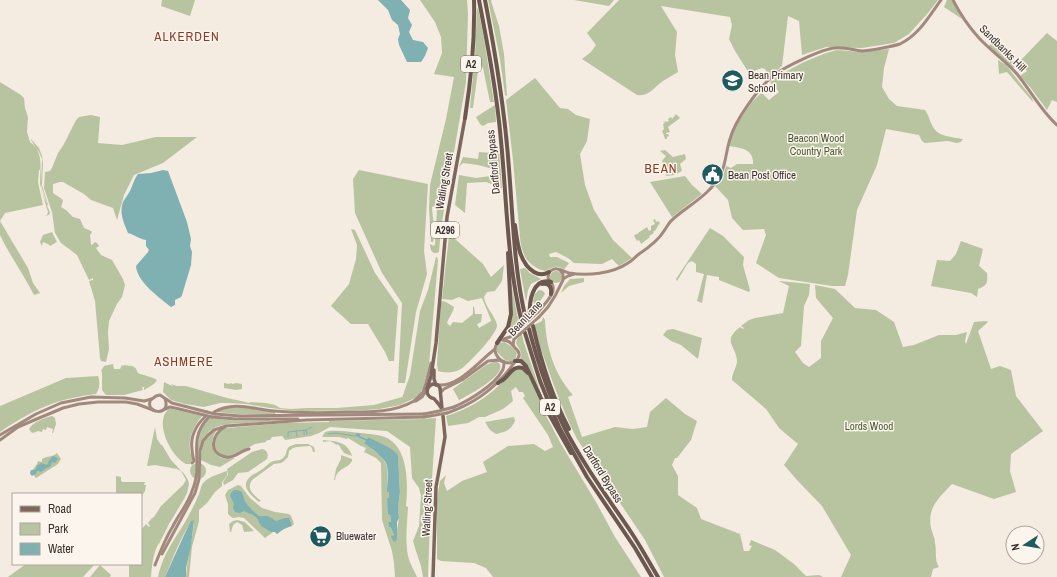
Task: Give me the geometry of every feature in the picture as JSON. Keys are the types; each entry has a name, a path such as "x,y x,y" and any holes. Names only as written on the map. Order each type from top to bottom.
{"highway":[{"name":"A2","path":"465,118 471,66 474,0"},
{"name":"Dartford Bypass","path":"479,0 497,106 504,172 508,237 514,284 522,323"},
{"name":"Dartford Bypass","path":"484,0 494,47 502,103 509,169 514,243 526,320"},
{"path":"509,169 517,240 522,256 527,265 534,272 541,275 549,272"},
{"path":"497,343 508,327 512,314 508,237"},
{"path":"530,315 530,298 534,291 539,284 545,281 551,282"},
{"path":"538,285 549,285 552,289 551,294"},
{"name":"Dartford Bypass","path":"531,328 536,354 551,398 564,426 581,457 631,532 658,577"},
{"name":"Dartford Bypass","path":"522,333 560,429 587,477 635,548 652,577"},
{"path":"515,362 523,362 526,366 563,441 587,477"},
{"path":"498,383 517,367 524,368 530,374"}],"main road":[{"path":"578,274 554,269 549,272 548,278 551,282 558,284 568,276 600,273 616,269 628,263 649,247 673,219 700,199 712,186 724,168 730,139 736,123 759,91 774,75 791,65 830,49 840,48 860,51 900,44 914,34 923,25 941,0"},
{"name":"Sandbanks Hill","path":"953,0 969,27 979,39 1014,70 1045,112 1057,125"},
{"name":"Watling Street","path":"437,385 434,377 436,343 447,217 465,118"},
{"path":"559,269 563,274 562,281"},
{"name":"Bean Lane","path":"513,346 514,339 539,317 551,302 562,281"},
{"name":"Bean Lane","path":"502,340 510,337 538,312 554,289 551,282"},
{"path":"155,565 172,526 195,493 199,479 201,446 205,438 214,430 221,426 232,425 424,415 465,406 498,383 518,359 519,354 517,349 508,341 502,340 497,343 495,349 496,356 504,362"},
{"name":"Watling Street","path":"427,389 431,377 436,343"},
{"path":"414,401 423,392 436,343"},
{"path":"192,463 194,461 191,442 196,428 205,417 228,406 299,413 367,412 395,408 416,401 422,397 430,385 445,385 459,378 495,349"},
{"path":"433,398 437,397 444,389 462,380 488,361 499,360 510,364 515,362"},
{"path":"455,408 472,399 490,384 503,371 504,362"},
{"path":"427,389 429,396 436,401 442,409 440,388 437,385"},
{"path":"0,435 32,416 61,403 91,397 125,398 143,401 152,399 158,395 173,403 207,412 248,416 424,415"},
{"path":"100,397 102,400 113,402"},
{"path":"152,399 150,405 153,410"},
{"path":"165,399 167,404 165,409"},
{"path":"0,440 16,428 27,423 67,407 86,403 132,403 158,412 170,407 205,417"},
{"path":"215,413 236,419 296,418 306,420"},
{"name":"Watling Street","path":"433,577 436,488 445,437 444,416"},
{"path":"162,554 188,504 196,478 196,438 205,417"},
{"path":"232,425 223,428 216,434 213,444 216,451 221,456 228,457 249,449"}],"green space":[{"path":"162,0 195,0 190,16 161,6"},
{"path":"420,0 467,0 468,14 466,82 441,228 439,252 437,253 431,250 430,246 430,244 434,246 435,244 437,205 432,207 435,234 433,242 431,242 429,208 430,185 446,119 454,77 434,74 442,53 441,37 435,22"},
{"path":"488,0 492,0 491,1 499,26 504,54 507,96 505,95 500,59"},
{"path":"574,0 614,0 609,6"},
{"path":"619,0 938,0 909,34 894,43 862,48 826,47 802,55 799,21 788,16 782,66 769,77 765,69 762,68 749,73 729,39 732,25 730,17 661,6 677,32 675,55 678,72 663,81 648,93 637,95 582,59 591,52 596,45 587,33"},
{"path":"947,0 952,0 962,19 944,7"},
{"path":"477,7 484,39 494,102 490,102 483,68 479,63 473,108 470,108 475,54"},
{"path":"1047,33 1057,41 1057,102 1052,100 1047,110 1020,76 1027,71 1019,62"},
{"path":"992,44 1000,49 1017,65 1013,68 988,46"},
{"name":"Beacon Wood Country Park","path":"889,49 884,68 882,87 889,99 897,106 925,110 937,132 945,136 963,139 961,142 957,143 948,141 925,143 919,135 886,129 877,165 857,210 848,275 845,286 832,286 779,278 756,263 766,235 764,229 743,230 732,218 728,200 715,186 724,173 726,166 731,168 737,164 753,164 753,159 749,152 729,146 735,127 751,103 761,93 769,100 779,92 770,82 774,78 804,62 837,50 861,52"},
{"path":"998,60 1006,65 1032,98 1033,102 1007,72 999,74"},
{"path":"535,78 560,108 568,109 576,115 590,119 587,141 580,154 585,185 594,210 613,240 632,258 619,266 612,259 602,264 574,263 556,252 549,254 550,257 557,257 569,263 564,269 556,267 545,271 530,263 524,255 520,238 506,100"},
{"path":"0,82 24,98 28,117 27,132 30,142 37,150 40,160 38,182 43,205 5,213 0,221"},
{"path":"495,105 496,122 488,123 483,126 480,124 476,117"},
{"path":"676,114 680,118 668,127 670,132 666,134 669,136 665,139 662,131 664,129 663,124 665,123 663,121 669,121 668,119 671,117 672,119"},
{"path":"91,115 100,117 98,143 122,145 156,137 197,137 163,163 134,175 124,195 117,220 113,208 91,200 84,194 63,182 53,184 53,193 63,201 61,207 73,217 80,219 84,228 92,232 90,235 91,244 92,245 95,242 97,243 99,246 96,248 101,255 112,260 125,285 122,297 109,321 109,349 106,362 101,361 100,358 95,301 89,281 93,280 93,278 89,280 77,255 61,243 55,233 52,212 44,188 45,172 50,171 52,168 58,153 76,120 79,117"},
{"path":"31,139 39,148 42,156 43,164 42,185 50,213 48,215 44,216 47,215 48,212 41,188 47,204 41,185 42,159"},
{"path":"665,150 673,157 685,154 686,159 680,164 682,171 674,175 666,176 662,161 666,156 660,151"},
{"path":"499,151 502,188 486,182 467,183 465,213 455,205 459,175 476,178 490,176 493,169 463,163 459,167 463,157 478,159 479,152 492,153"},
{"path":"41,170 41,188 40,183"},
{"path":"359,170 428,184 424,251 427,274 416,312 405,383 398,383 402,303 382,273 355,213 353,179"},
{"path":"685,176 702,194 672,217 650,182"},
{"path":"655,219 656,222 658,221 660,223 653,232 654,233 641,244 634,236 647,227 649,231 651,230 651,226 655,224 653,220"},
{"path":"0,221 28,268 33,283 40,293 34,295 8,250 0,235"},
{"path":"710,228 723,236 744,257 743,265 750,290 749,292 719,280 719,277 707,275 702,303 697,301 704,274 696,272 696,264 692,261 688,263 677,281 676,279"},
{"path":"351,229 355,230 375,273 398,306 394,361 389,361 368,324 351,324 331,306 349,284 356,259 357,245"},
{"path":"52,232 57,242 50,246 43,242 42,246 40,242 43,235"},
{"path":"449,236 454,238 483,264 491,277 504,265 502,281 495,291 487,292 484,297 497,325 493,335 475,356 463,367 457,371 446,372 438,371 437,364 441,302 446,302 454,307 447,323 450,326 453,322 462,323 473,314 474,306 475,314 482,314 481,322 477,324 479,328 491,321 482,298 468,301 459,297 452,300 442,299"},
{"path":"961,241 983,249 979,266 987,273 987,279 986,284 978,289 977,297 971,293 931,286 937,260 950,261 956,254"},
{"path":"436,257 438,260 429,365 423,388 415,398 400,405 379,409 299,411 228,403 220,403 204,407 171,400 163,392 164,382 173,386 171,384 186,386 250,403 266,403 280,408 291,409 337,408 374,405 402,398 410,375 420,311 428,290"},
{"path":"525,268 530,273 541,279 531,284 528,290 526,302 520,269"},
{"path":"556,271 560,273 562,277 560,281 556,283 552,281 550,277 552,273"},
{"path":"510,277 524,343 544,402 520,359 521,353 516,343 520,336 516,328 514,326 507,332 510,325 512,312"},
{"path":"584,278 584,282 569,286 561,293 564,286 570,279"},
{"name":"Lords Wood","path":"779,281 810,284 809,295 804,306 801,346 795,352 803,363 809,367 821,358 821,341 833,318 816,298 815,285 835,289 855,308 876,310 894,322 903,347 914,345 939,335 956,335 967,332 965,341 966,344 974,322 988,322 978,331 991,369 1000,366 1011,370 1016,396 1043,431 1011,454 1010,471 1016,492 994,499 952,484 935,503 932,509 930,521 939,567 933,569 931,577 841,577 851,555 822,506 784,465 798,444 779,428 766,409 732,380 737,362 731,344 734,332 740,327 743,329 744,328 741,326 749,320 783,313 789,286"},
{"path":"539,290 543,291 545,294 538,304 535,305 533,301 535,294"},
{"path":"543,317 545,320 547,340 552,360 566,387 573,395 568,397 582,437 615,427 633,429 647,427 650,412 666,398 685,414 697,421 691,440 677,458 675,458 672,465 678,476 678,495 697,508 701,519 740,534 744,551 749,551 752,546 749,545 751,540 775,550 794,564 806,576 819,575 823,577 664,577 645,540 577,439 565,413 536,334 534,325 542,321"},
{"path":"673,329 702,338 698,359 681,345 671,341 663,335 667,330"},
{"path":"504,342 511,346 517,353 515,360 512,362 505,360 497,352 497,347 500,343"},
{"path":"496,361 499,363 500,369 494,378 482,387 459,400 453,389 486,365"},
{"path":"113,364 114,369 120,369 122,365 133,366 137,372 157,380 154,384 144,390 144,387 142,387 143,390 124,395 106,395 102,390 101,371 104,366"},
{"path":"520,368 526,371 544,408 544,412 561,444 615,537 641,577 493,577 486,568 474,563 441,561 437,559 437,499 440,481 446,475 444,483 447,491 462,481 487,472 483,462 508,446 534,444 545,451 553,447 548,435 523,398 525,396 523,392 519,392 516,387 511,391 513,401 503,409 485,417 479,417 468,423 448,426 446,416 459,412 477,402 494,390 509,375"},
{"path":"98,376 99,385 96,394 59,401 26,416 0,432 0,406 66,378"},
{"path":"224,383 242,384 242,389 236,390 224,388"},
{"path":"239,407 275,412 275,414 238,414 216,412 222,409"},
{"path":"169,409 202,416 196,424 191,436 190,452 193,459 190,464 186,464 180,460 170,447 166,438 163,430 163,422"},
{"path":"52,416 55,418 56,424 53,433 53,429 47,427 46,430 43,429 42,432 38,431 33,433 29,429 33,424 42,419"},
{"path":"514,417 515,421 510,429 496,434 490,430 485,422"},
{"path":"209,418 238,421 270,421 227,424 213,429 207,433 203,439 198,458 197,447 200,431"},
{"path":"436,418 428,577 423,577 413,541 419,526 421,496 419,488 412,478 410,447 387,431 330,427 311,436 285,440 282,436 272,437 266,442 255,444 234,456 228,457 218,453 215,448 214,438 224,428 285,423"},
{"path":"155,427 157,439 171,460 185,475 189,484 184,499 155,551 151,577 129,577 129,565 142,565 142,529 146,524 149,527 150,526 148,523 161,506 183,485 186,480 181,471 177,469 155,465 147,466"},
{"path":"215,430 217,430 213,437 212,446 215,453 222,458 235,458 220,467 211,465 201,460 204,443"},
{"path":"341,431 374,434 387,438 400,450 406,469 407,479 407,550 410,562 417,577 395,577 392,551 382,520 381,463 376,458 364,452 366,448 348,438 322,437 325,432","holes":["356,434 361,434 360,436 367,439 368,437 398,455 400,492 398,508 399,518 393,541 392,536 394,535 388,522 391,522 387,499 389,498 389,492 387,492 386,464 381,456 373,450 366,441 355,436"]},
{"path":"330,441 344,445 348,448 352,456 344,453 338,444 337,445"},
{"path":"297,444 308,444 314,447 315,452 313,452 310,446 293,448 289,451 288,457 284,461 274,464 252,480 250,483 250,489 261,500 259,502 247,489 246,482 252,475 270,463 282,459 289,447"},
{"path":"262,449 267,452 267,459 248,472 238,473 233,480 224,485 223,482 228,475 227,469 252,452"},
{"path":"57,453 61,459 58,464 36,478 31,472 38,461 42,462 42,459"},
{"path":"341,455 352,459 352,461 338,473 334,480 336,469 341,459"},
{"path":"198,463 204,465 206,471 204,477 198,479 192,477 190,471 192,465"},
{"path":"227,471 227,476 222,482 222,486 199,510 199,521 192,547 189,577 186,577 194,520 186,529 165,577 158,577 164,559 190,513 203,484 206,480"},
{"path":"116,476 121,477 122,482 145,482 144,485 146,485 145,491 142,496 142,493 116,493"},
{"path":"238,485 241,486 250,498 262,508 289,514 294,524 277,534 273,532 265,538 244,518 233,518 230,516 228,514 228,504 225,495 228,490"},
{"path":"237,520 245,522 254,531 244,532 242,525 237,522 233,525 230,532 229,524"},
{"path":"25,565 94,565 83,577 8,577"},
{"path":"100,565 111,575 110,577 90,577"}],"water":[{"path":"378,0 401,0 410,10 408,18 412,25 409,32 413,40 423,42 428,48 421,62 407,62 399,45 398,39 400,34 398,25 392,20 388,10"},
{"path":"163,170 168,171 187,222 192,252 191,265 182,295 175,300 175,305 171,307 155,294 140,278 136,266 149,250 146,246 146,240 128,233 122,218 123,202 138,174"},
{"path":"356,433 388,447 398,455 400,492 397,539 395,542 391,536 394,535 388,522 391,522 390,515 388,514 387,498 389,498 389,492 387,492 388,473 386,463 379,455 364,443 366,441 355,436"},
{"path":"53,456 58,459 55,463 52,462 50,467 40,472 37,471 36,474 31,475 31,470 35,470 41,463 47,465"},
{"path":"234,490 242,492 245,502 259,516 268,516 276,521 289,518 292,526 285,528 277,534 261,526 257,518 253,515 244,511 240,513 235,512 233,508 234,504 230,496"},
{"path":"194,520 191,546 186,568 186,577 165,577 191,521"}],"waterway":[{"path":"288,437 288,432 306,430 312,427"},
{"path":"304,430 304,435"},
{"path":"306,430 307,434"},
{"path":"296,431 297,436"},
{"path":"328,434 335,433 355,436"}],"place":[{"name":"Bean Primary School","path":"732,81"},
{"name":"Bean Post Office","path":"712,175"},
{"name":"Bluewater","path":"320,536"}],"district":[{"name":"ALKERDEN","path":"187,36"},
{"name":"BEAN","path":"661,168"},
{"name":"ASHMERE","path":"184,361"}]}
